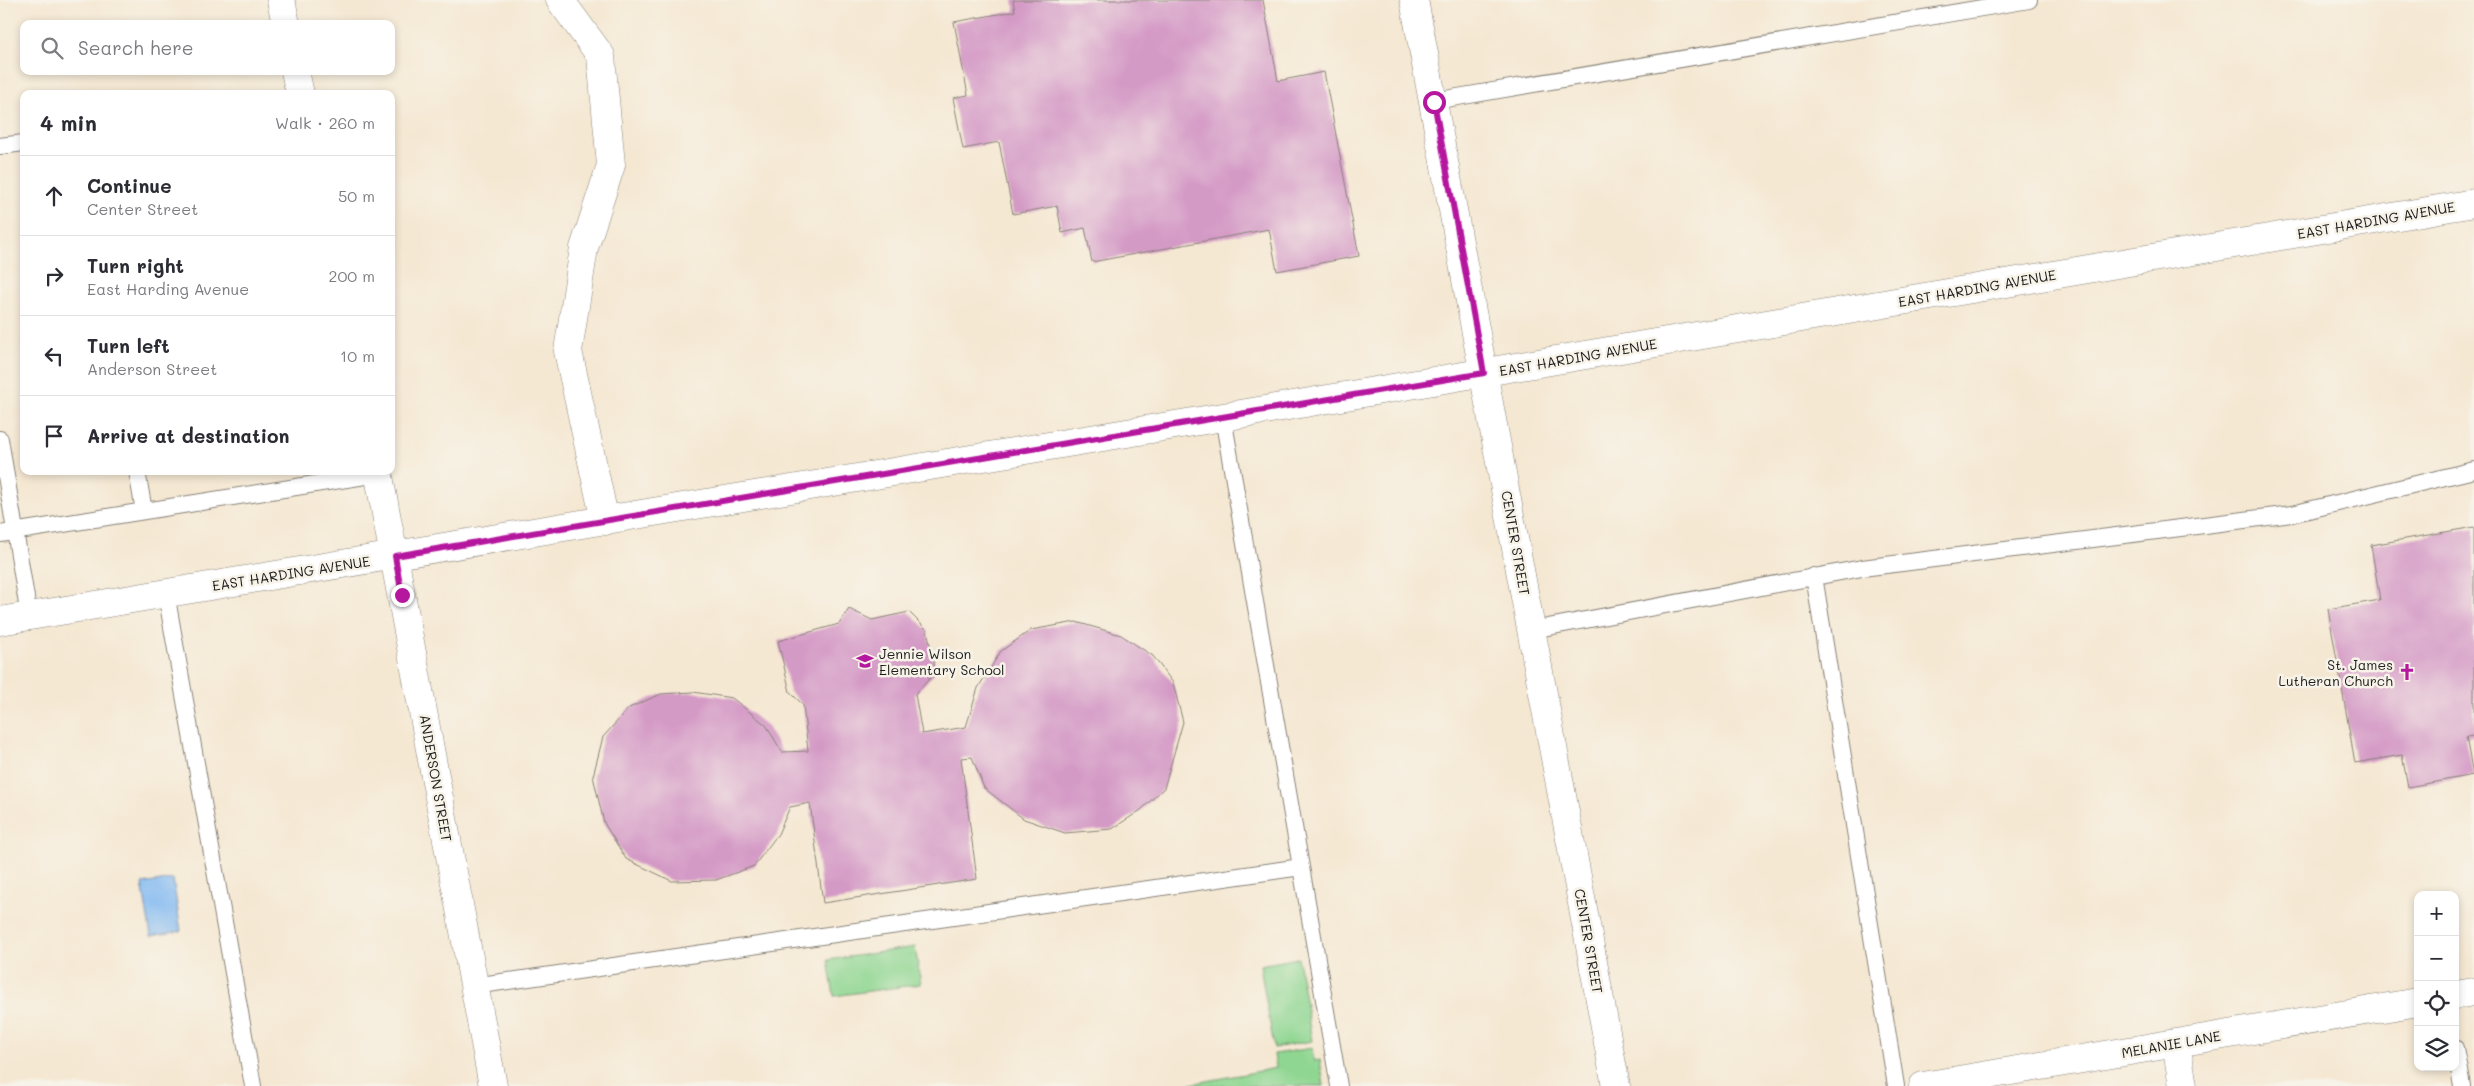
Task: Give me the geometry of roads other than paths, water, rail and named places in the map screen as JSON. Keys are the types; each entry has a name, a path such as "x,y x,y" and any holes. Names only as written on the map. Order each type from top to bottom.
{"street":[{"path":"281,0 285,20"},
{"path":"560,0 601,56 611,165 584,248 568,351 605,521"},
{"name":"CENTER STREET","path":"1414,0 1616,1086"},
{"path":"296,75 299,90"},
{"name":"EAST HARDING AVENUE","path":"0,621 1484,373 2474,203"},
{"name":"ANDERSON STREET","path":"378,475 493,1086"},
{"path":"2459,994 2474,992"},
{"name":"MELANIE LANE","path":"1924,1086 2414,1003"},
{"path":"2176,1043 2183,1086"}],"lane":[{"path":"1434,102 2029,0"},
{"path":"0,146 20,144"},
{"path":"1223,417 1339,1086"},
{"path":"0,439 7,532 29,616"},
{"path":"1532,630 1862,568 2292,514 2474,470"},
{"path":"138,475 144,511"},
{"path":"7,532 366,475"},
{"path":"1814,576 1896,1086"},
{"path":"166,594 253,1086"},
{"path":"474,986 1301,867"},
{"path":"2459,1070 2462,1086"}],"water":[{"path":"173,879 181,931 151,936 142,884"}],"place":[{"name":"Jennie Wilson Elementary School","path":"865,661"},
{"name":"St. James Lutheran Church","path":"2407,672"}]}
